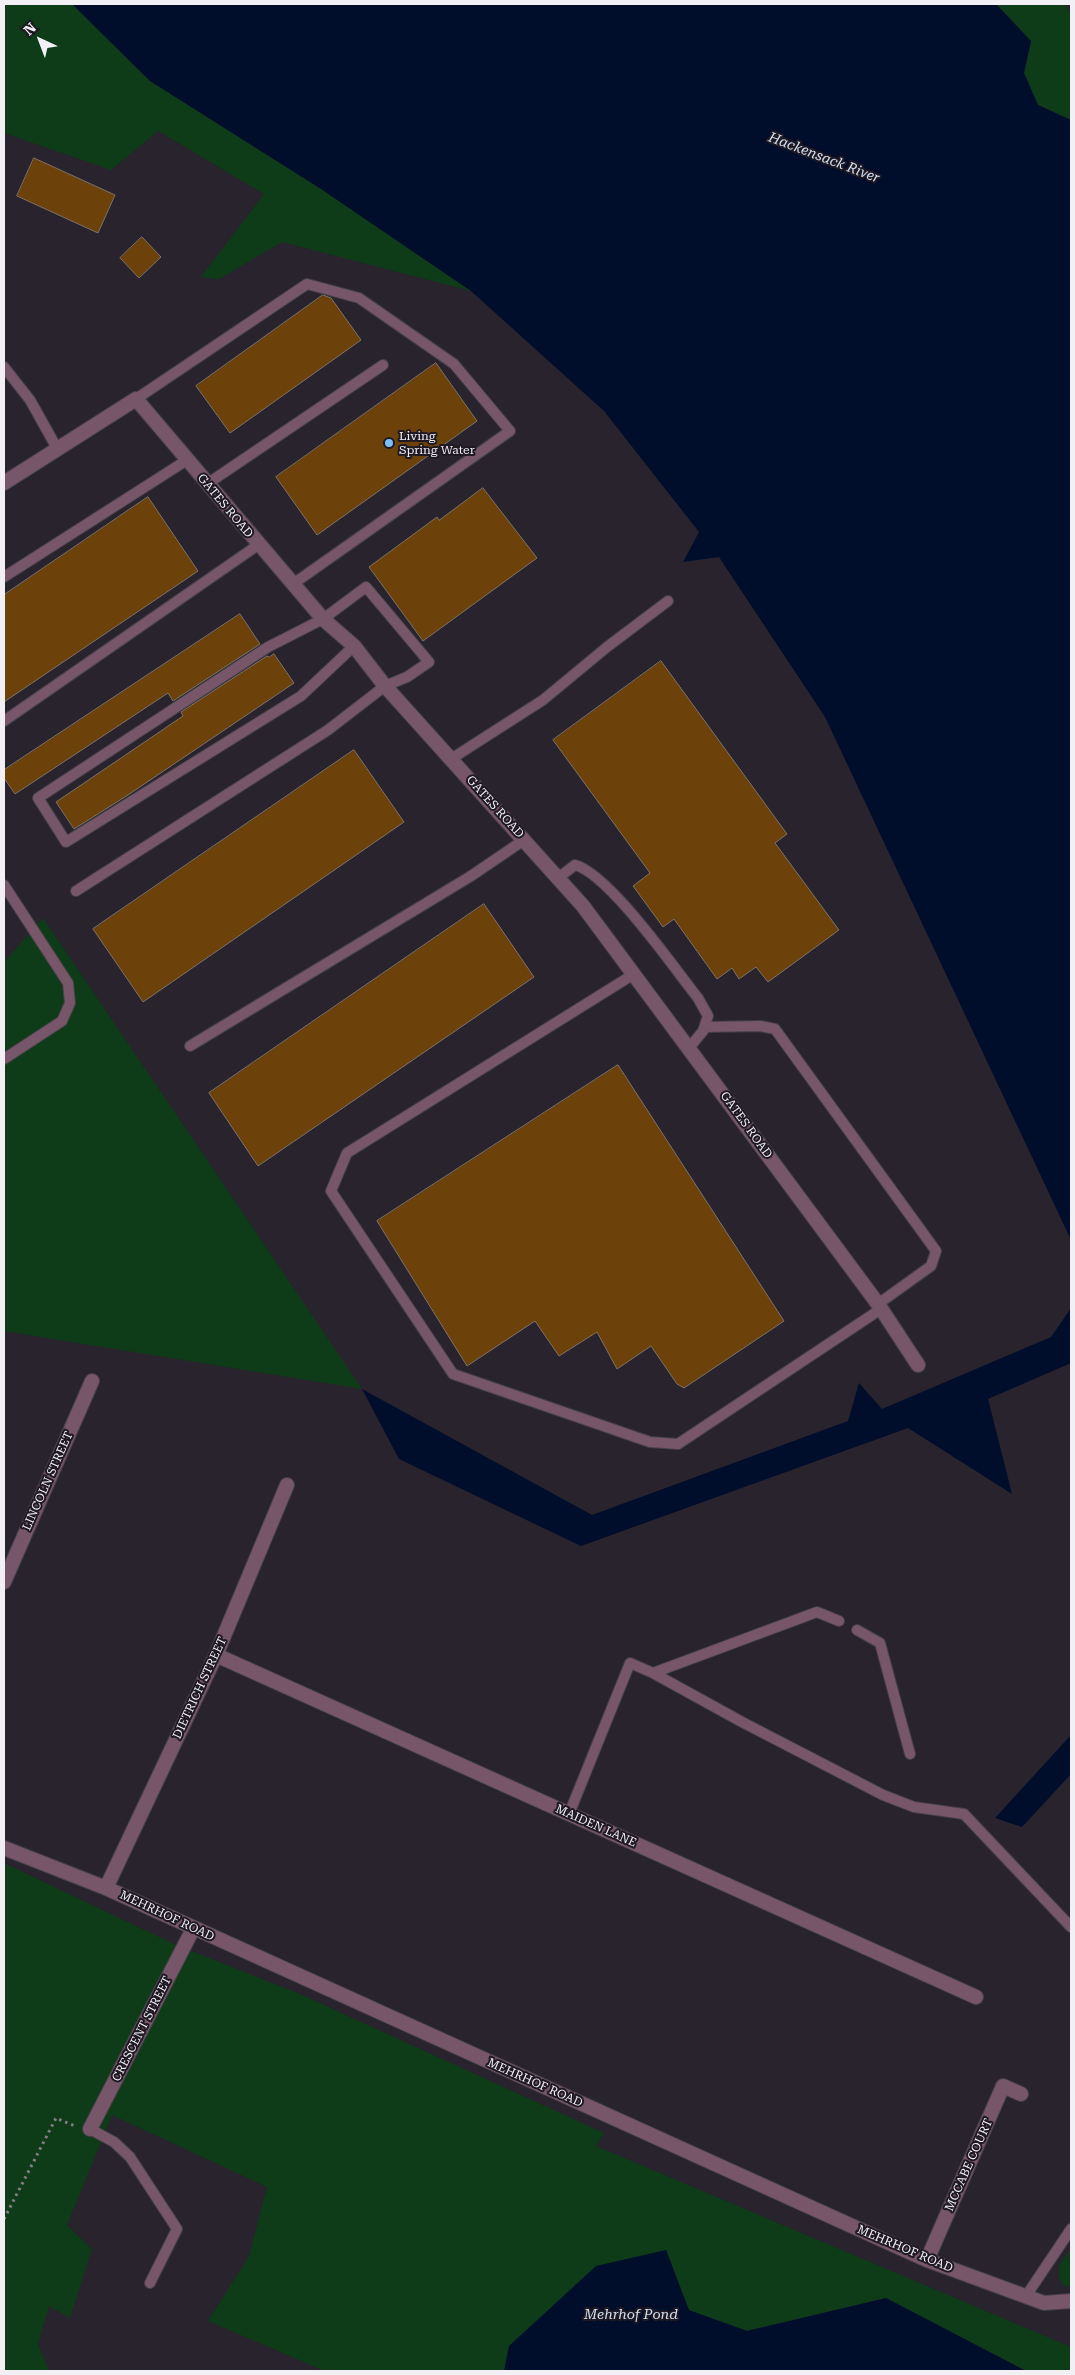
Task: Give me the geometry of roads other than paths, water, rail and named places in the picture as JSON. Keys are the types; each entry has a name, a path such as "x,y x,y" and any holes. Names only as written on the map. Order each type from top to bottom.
{"street":[{"name":"GATES ROAD","path":"136,399 258,545 323,619 354,646 385,686 584,906 880,1306 918,1365"},
{"path":"4,483 136,399"},
{"name":"LINCOLN STREET","path":"4,1582 92,1382"},
{"name":"DIETRICH STREET","path":"106,1888 216,1655 287,1485"},
{"name":"MAIDEN LANE","path":"216,1655 976,1997"},
{"name":"MEHRHOF ROAD","path":"4,1848 106,1888 927,2260 1044,2303 1071,2301"},
{"name":"CRESCENT STREET","path":"90,2129 193,1929"},
{"name":"MCCABE COURT","path":"927,2260 1003,2086 1021,2094"}],"lane":[{"path":"136,399 307,284 359,298 454,364 510,431 293,584"},
{"path":"207,484 383,365"},
{"path":"4,367 30,400 58,450"},
{"path":"4,577 187,460"},
{"path":"4,721 258,545"},
{"path":"76,891 328,730 385,686 407,677 429,662 366,587 323,619 268,647 38,798 66,842 302,696 354,646"},
{"path":"451,759 543,700 607,647 668,601"},
{"path":"190,1046 471,876 524,840"},
{"path":"558,878 575,866 582,867 616,897 698,998 708,1016 705,1027 689,1048"},
{"path":"4,885 68,983 70,1003 62,1021 4,1058"},
{"path":"634,974 347,1153 331,1191 453,1374 650,1442 678,1444 880,1306 930,1266 936,1251 775,1029 760,1026 705,1027"},
{"path":"653,1672 817,1612 839,1621"},
{"path":"857,1630 880,1643 910,1754"},
{"path":"569,1814 630,1663 653,1672 742,1722 883,1795 914,1808 964,1814 1071,1927"},
{"path":"90,2129 114,2142 130,2157 177,2229 150,2283"},
{"path":"1026,2296 1071,2229"}],"water":[{"name":"Hackensack River","path":"72,4 996,4 1031,41 1024,73 1038,105 1071,120 1071,1240 825,717 719,557 683,562 699,532 604,411 471,291 321,189 150,81"},
{"path":"1071,1308 1071,1363 988,1399 1012,1494 908,1428 581,1546 399,1459 362,1389 592,1515 848,1421 859,1383 882,1409 1051,1337"},
{"path":"1071,1735 1071,1774 1022,1827 995,1818"},
{"name":"Mehrhof Pond","path":"666,2250 689,2310 747,2331 886,2298 1026,2371 504,2371 509,2346 596,2266"}],"place":[{"name":"Living Spring Water","path":"389,443"}]}
